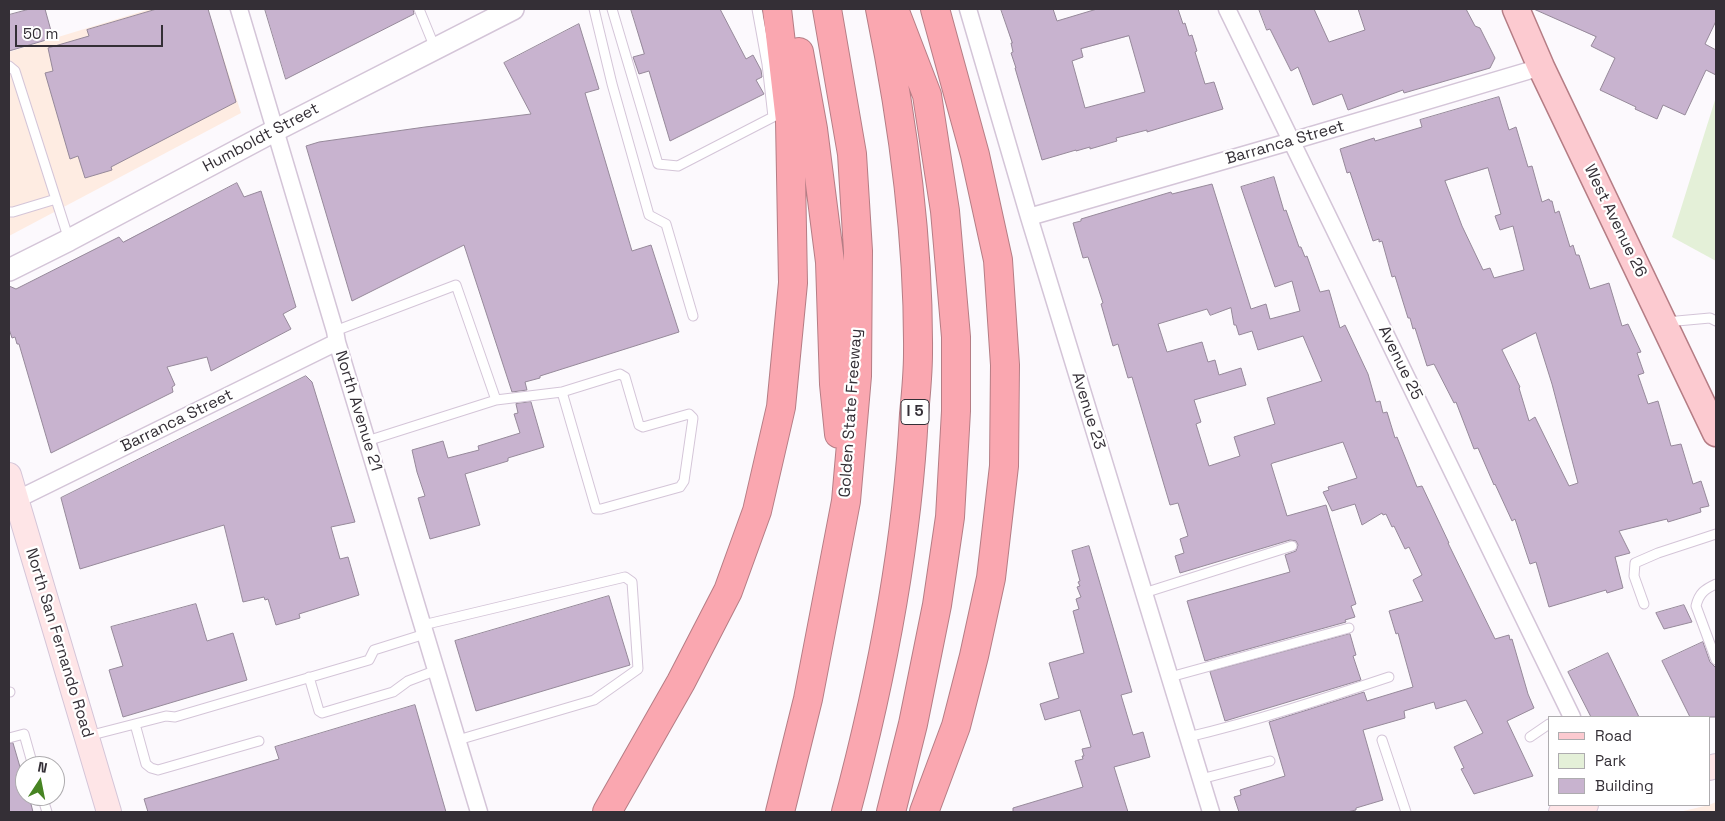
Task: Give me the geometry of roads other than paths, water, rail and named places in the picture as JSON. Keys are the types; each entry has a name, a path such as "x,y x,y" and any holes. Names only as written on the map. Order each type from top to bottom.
{"highway":[{"path":"607,812 681,682 728,590 758,510 781,407 793,283 790,121 777,9"},
{"path":"791,9 813,129 830,262 834,384 846,501"},
{"name":"Golden State Freeway","path":"780,812 808,699 846,501 857,376 858,251 852,154 827,9"},
{"name":"I 5","path":"846,812 866,738 898,579 912,460 918,353 914,250 906,158 894,76 880,9"},
{"path":"891,812 913,724 936,605 950,517 956,411 956,337 945,211 927,95 894,9"},
{"path":"924,812 956,726 974,656 991,578 1004,466 1005,365 998,260 975,154 935,9"}],"main road":[{"name":"West Avenue 26","path":"1516,9 1716,433"},
{"name":"North San Fernando Road","path":"9,475 110,812"},
{"path":"1560,812 1582,806"}],"street":[{"name":"North Avenue 21","path":"239,9 479,812"},
{"name":"Humboldt Street","path":"9,270 276,130 514,9"},
{"name":"Avenue 23","path":"968,9 1029,217 1212,812"},
{"name":"Avenue 25","path":"1227,9 1567,715"},
{"name":"Barranca Street","path":"1029,217 1542,67"},
{"name":"Barranca Street","path":"16,500 336,336"}],"lane":[{"path":"419,9 435,49"},
{"path":"594,9 612,84 649,216 666,224 694,316"},
{"path":"612,9 658,164 678,166 773,117 768,64 757,9"},
{"path":"9,66 15,71 69,240"},
{"path":"9,212 56,199"},
{"path":"336,336 456,285 496,400"},
{"path":"1664,323 1710,318 1716,321"},
{"path":"367,441 496,400 562,392 620,374 625,377 638,425 643,427 689,414 692,415 684,481 680,487 601,510 596,509 562,392"},
{"path":"1644,604 1634,576 1635,564 1658,553 1716,534"},
{"path":"1144,593 1292,546"},
{"path":"87,736 166,716 175,717 369,660 374,650 424,629 625,577 632,582 638,669 594,700 458,740"},
{"path":"1716,584 1704,590 1698,597 1696,606 1716,660"},
{"path":"1170,677 1349,628"},
{"path":"309,677 319,711 322,712 393,692 408,680 436,670"},
{"path":"1188,737 1314,701 1388,677"},
{"path":"136,724 146,764 158,770 259,741"},
{"path":"1530,737 1548,725"},
{"path":"9,738 24,734 30,756"},
{"path":"1382,740 1406,812"},
{"path":"1201,780 1270,761"}]}
